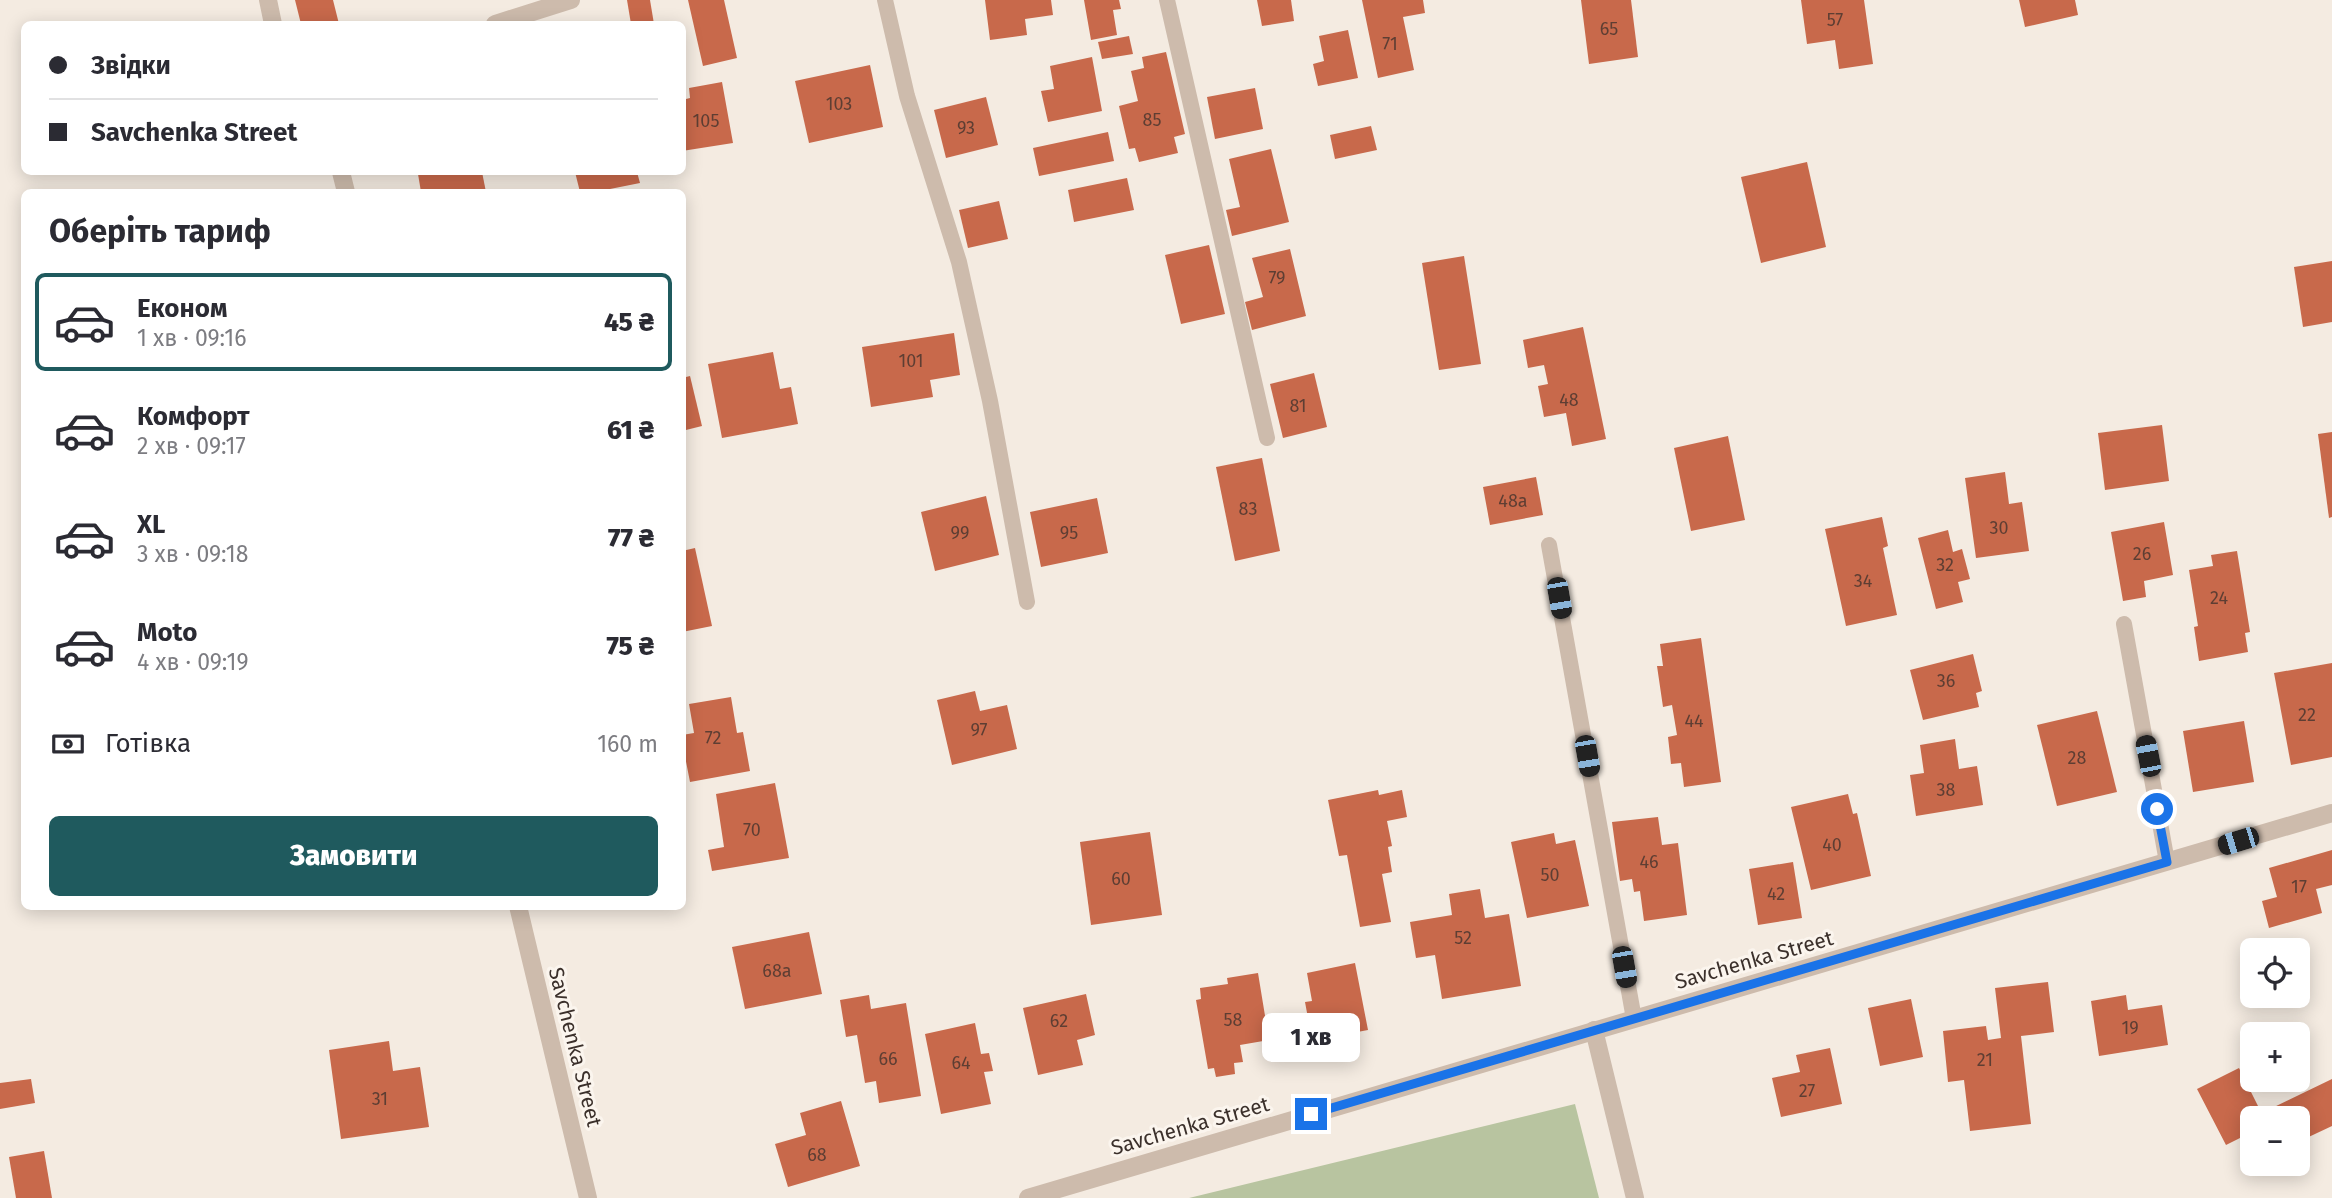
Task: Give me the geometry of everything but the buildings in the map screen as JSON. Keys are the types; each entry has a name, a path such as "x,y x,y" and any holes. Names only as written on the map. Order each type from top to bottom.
{"street":[{"path":"268,0 272,21"},
{"path":"504,21 571,0"},
{"name":"Savchenka Street","path":"1028,1198 2332,813"},
{"name":"Savchenka Street","path":"519,910 588,1198"},
{"path":"1594,1030 1635,1198"}],"lane":[{"path":"885,0 907,96 959,261 990,401 1027,602"},
{"path":"1167,0 1267,438"},
{"path":"1549,545 1634,1019"},
{"path":"2123,624 2167,862"}],"green space":[{"path":"1575,1104 1599,1198 1189,1198"}],"route":[{"path":"1311,1114 2167,862 2157,809"}]}
